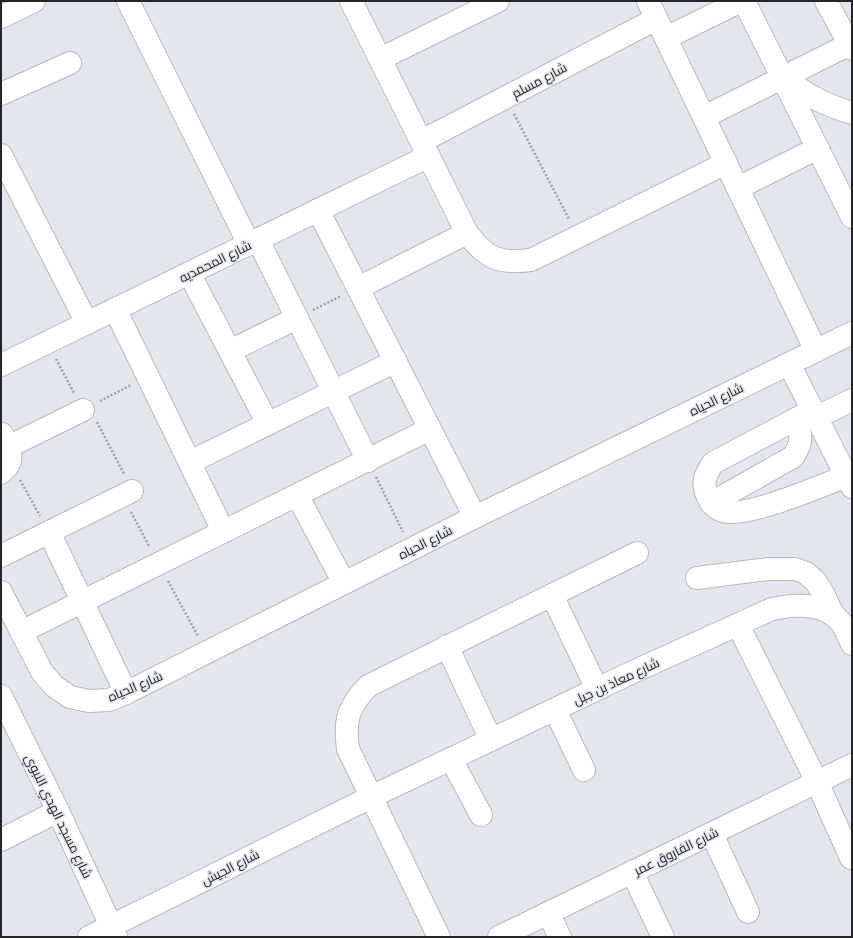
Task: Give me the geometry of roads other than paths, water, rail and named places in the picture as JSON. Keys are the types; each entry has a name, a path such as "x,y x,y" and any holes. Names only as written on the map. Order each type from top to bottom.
{"street":[{"path":"1,17 34,1"},
{"path":"128,1 254,242 297,318 368,461"},
{"path":"351,1 467,233 479,248 494,258 513,262 531,260 726,163"},
{"path":"380,59 472,7 498,1"},
{"path":"666,38 741,1"},
{"path":"744,1 852,217"},
{"path":"704,117 851,45 826,1"},
{"path":"652,10 816,351"},
{"name":"شارع مسلم","path":"425,149 506,97 652,10"},
{"path":"1,94 70,63"},
{"path":"783,78 806,95 832,107 852,113"},
{"path":"738,188 818,148"},
{"name":"شارع المحمديه","path":"1,365 318,210 425,149"},
{"path":"1,155 88,323"},
{"path":"318,210 475,517"},
{"path":"358,288 467,233"},
{"path":"189,273 268,424"},
{"path":"115,309 223,531"},
{"path":"230,351 297,318"},
{"name":"شارع الحياه","path":"21,632 42,672 54,686 70,697 89,701 108,700 126,693 475,517 852,333"},
{"path":"190,462 396,361"},
{"path":"789,364 808,416 849,481 812,490 738,513 723,511 711,503 704,490 705,475 713,463 808,416 852,400"},
{"path":"5,454 86,409"},
{"path":"711,503 793,457 798,448 800,438 799,428 808,416"},
{"path":"1,592 21,632 430,429"},
{"path":"1,556 128,493"},
{"path":"297,495 344,583"},
{"path":"49,532 126,693"},
{"path":"439,937 348,749 346,732 348,715 356,699 368,686 637,553"},
{"path":"697,578 768,569 795,569 806,574 816,582 824,594 833,615"},
{"path":"552,595 598,689"},
{"name":"شارع معاذ بن جبل","path":"371,797 598,689 772,609 790,605 807,605 821,608 833,615 844,626 852,644"},
{"path":"738,625 817,782 851,858"},
{"path":"447,646 491,740"},
{"name":"شارع مسجد الهدي النبوي","path":"3,703 58,811 114,932"},
{"path":"555,710 584,770"},
{"path":"451,759 481,816"},
{"name":"شارع الفاروق عمر","path":"500,937 852,765"},
{"name":"شارع الجيش","path":"89,937 114,932 371,797"},
{"path":"1,840 58,811"},
{"path":"712,834 748,912"},
{"path":"632,872 663,937"},
{"path":"548,913 560,937"}]}
